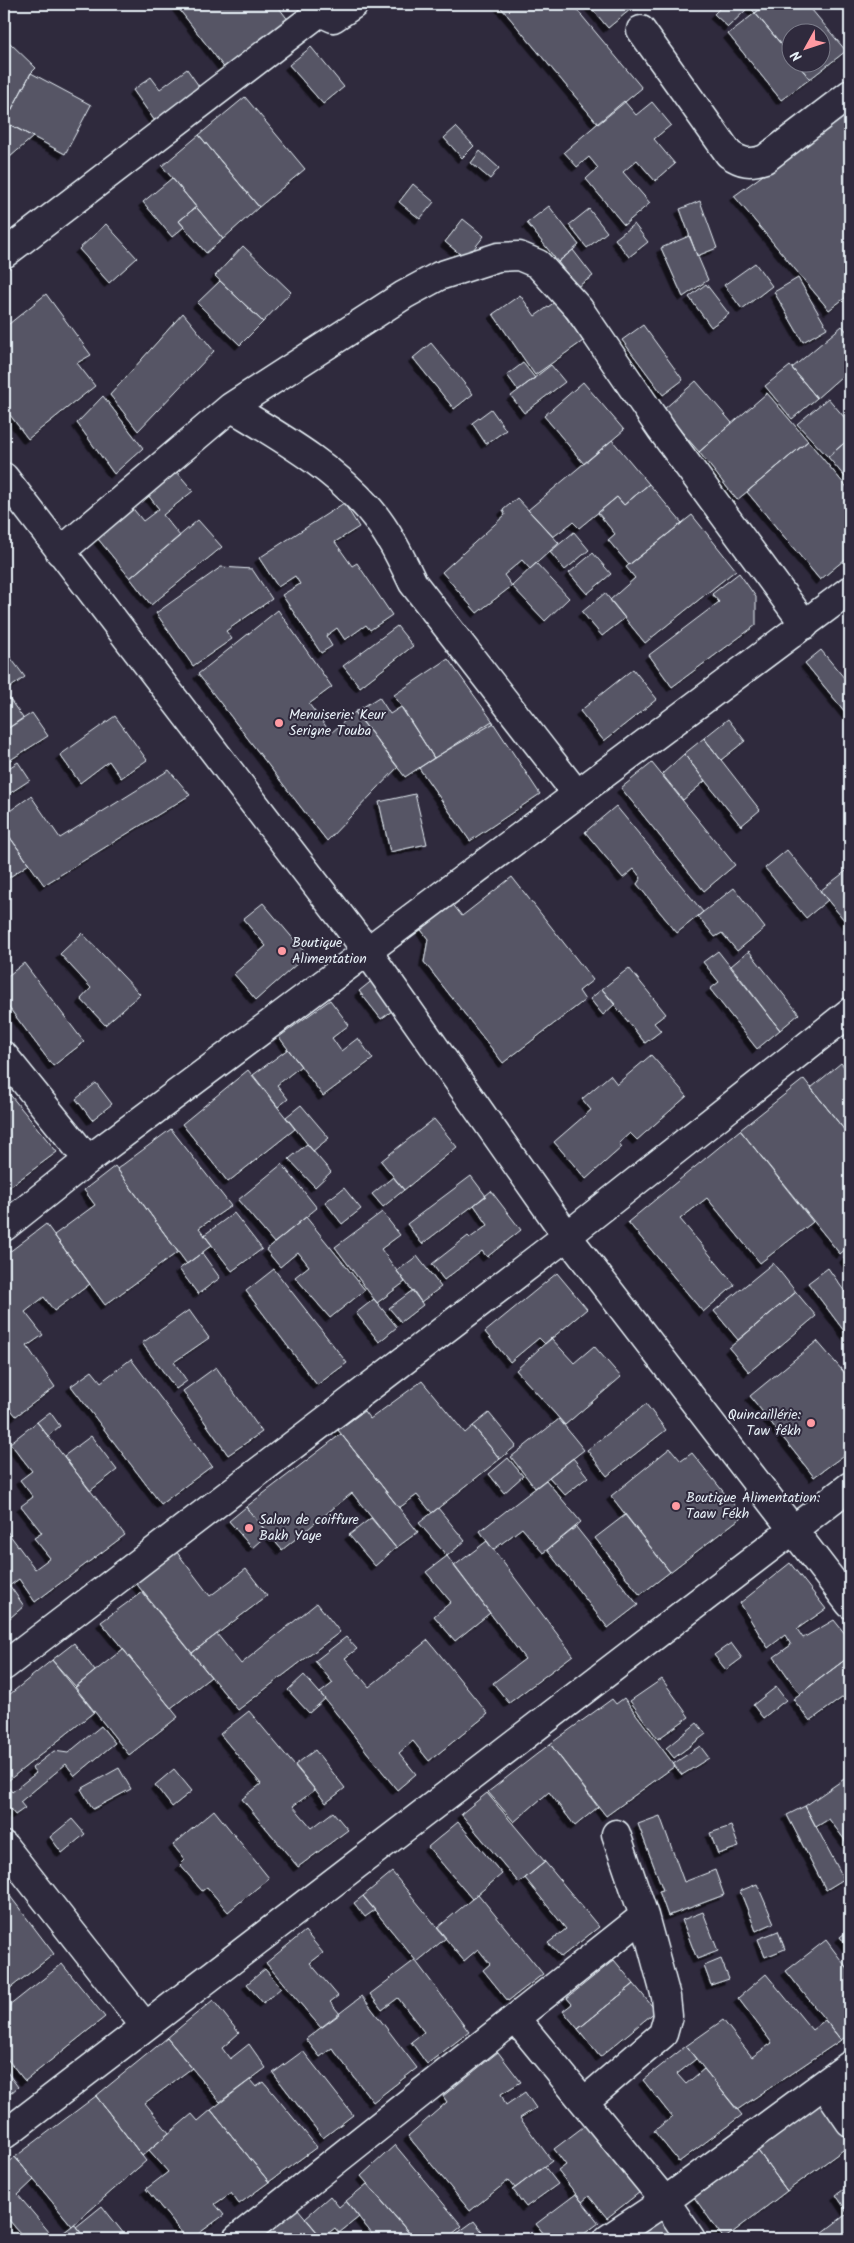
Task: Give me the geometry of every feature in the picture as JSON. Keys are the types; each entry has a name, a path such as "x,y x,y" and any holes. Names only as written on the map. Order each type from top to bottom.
{"street":[{"path":"4,254 316,8 333,18 354,4"},
{"path":"641,30 729,154 740,161 752,164 765,159 850,94"},
{"path":"60,552 231,407 404,295 439,276 498,257 519,256 538,264 579,309 660,429 805,624"},
{"path":"231,407 324,466 370,510 397,549 412,583 576,793"},
{"path":"4,477 366,950 567,1236 850,1604"},
{"path":"4,1227 88,1160 366,950 850,590"},
{"path":"4,1666 567,1236 850,1012"},
{"path":"4,1056 88,1160"},
{"path":"4,2135 850,1486"},
{"path":"586,2101 663,2034 668,2016 666,1997 644,1916 616,1834"},
{"path":"4,1846 145,2026"},
{"path":"237,2239 644,1916"},
{"path":"516,2019 586,2101 665,2201 691,2239"},
{"path":"608,2239 665,2201 850,2065"},
{"path":"824,2084 850,2122"}],"building":[{"path":"4,4 13,4 4,10"},
{"path":"175,4 276,4 289,21 226,70"},
{"path":"498,4 572,4 642,88 598,124"},
{"path":"588,4 637,4 608,28"},
{"path":"724,4 742,4 747,9 728,27 714,14"},
{"path":"747,4 767,4 755,13"},
{"path":"768,4 807,4 822,22 782,22 782,45 755,13"},
{"path":"755,13 782,45 782,72 804,72 810,79 781,100 728,34"},
{"path":"832,34 846,51 832,62"},
{"path":"9,42 36,68 31,73 5,122 33,137 10,157 4,150 4,47"},
{"path":"311,47 344,87 323,104 289,65"},
{"path":"187,69 203,92 157,124 133,90 151,77 160,89"},
{"path":"804,72 819,72 810,79"},
{"path":"31,73 91,105 65,154 5,122"},
{"path":"245,97 305,169 259,207 199,135"},
{"path":"624,101 636,115 652,102 671,125 654,139 675,164 655,181 637,160 623,172 650,203 624,225 586,179 598,168 589,157 577,167 564,152"},
{"path":"845,116 850,123 850,294 829,310 734,196"},
{"path":"456,127 474,146 462,158 444,138"},
{"path":"199,135 259,207 223,239 162,166"},
{"path":"480,151 499,168 490,179 471,163"},
{"path":"172,178 196,207 179,221 184,227 172,237 143,202"},
{"path":"413,184 434,202 420,219 399,202"},
{"path":"700,201 717,248 697,256 680,209"},
{"path":"549,206 579,245 558,262 527,223"},
{"path":"196,207 223,239 206,253 179,221"},
{"path":"589,209 607,232 587,248 569,225"},
{"path":"463,219 484,236 466,259 445,242"},
{"path":"106,224 137,258 109,283 79,249"},
{"path":"634,224 648,242 629,257 615,239"},
{"path":"689,236 708,280 683,297 661,248"},
{"path":"243,246 291,292 263,322 215,276"},
{"path":"573,250 593,276 577,287 558,262"},
{"path":"755,263 772,286 742,309 724,285"},
{"path":"798,278 827,328 803,342 774,292"},
{"path":"220,281 263,322 240,345 197,303"},
{"path":"706,284 729,314 711,327 689,297"},
{"path":"46,294 91,355 77,363 95,386 28,439 4,407 4,328"},
{"path":"520,295 535,316 555,302 583,341 535,375 493,314"},
{"path":"183,313 214,351 138,431 110,395"},
{"path":"643,325 683,380 663,395 622,340"},
{"path":"842,326 850,335 850,369 817,398 792,368"},
{"path":"431,343 473,394 454,409 413,358"},
{"path":"523,363 535,378 518,390 507,375"},
{"path":"551,365 565,382 524,413 511,396"},
{"path":"790,366 817,398 792,419 765,386"},
{"path":"696,381 732,423 699,452 663,410"},
{"path":"583,382 624,430 584,464 544,416"},
{"path":"767,393 808,441 737,500 699,452"},
{"path":"103,396 143,448 114,474 77,423"},
{"path":"828,398 850,424 850,438 828,457 797,424"},
{"path":"491,409 506,430 486,444 472,423"},
{"path":"850,438 850,483 828,457"},
{"path":"612,440 649,484 624,505 617,497 579,528 573,522 553,537 528,510"},
{"path":"808,441 850,491 850,555 820,580 747,492"},
{"path":"177,472 193,491 163,515 180,536 130,578 94,534 130,505 143,521 159,509 148,495"},
{"path":"649,484 682,523 629,565 608,540 615,534 598,513 617,497 624,505"},
{"path":"517,498 559,543 530,569 522,560 504,575 512,586 477,613 442,572 505,515 503,510"},
{"path":"344,503 359,527 335,542 352,566 357,563 392,615 370,630 366,625 345,640 337,628 326,636 332,646 321,653 282,595 300,584 295,576 278,587 259,558"},
{"path":"692,515 736,570 645,643 610,600 635,578 626,567"},
{"path":"198,520 222,547 151,605 130,578"},
{"path":"574,532 589,550 565,570 550,552"},
{"path":"593,553 611,574 587,594 569,573"},
{"path":"536,563 569,598 545,621 512,586"},
{"path":"221,567 252,569 272,599 226,631 232,639 193,666 156,613"},
{"path":"739,573 756,597 756,625 672,687 649,655 719,602 712,594"},
{"path":"605,593 625,618 602,636 582,612"},
{"name":"Menuiserie: Keur Serigne Touba","path":"278,610 332,687 309,704 331,733 355,712 398,767 327,841 198,674"},
{"path":"397,626 413,646 360,687 343,666"},
{"path":"821,650 850,685 850,718 805,663"},
{"path":"10,657 25,677 4,692 4,661"},
{"path":"448,659 494,723 434,758 394,695"},
{"path":"633,669 657,699 604,741 580,711"},
{"path":"8,697 23,718 4,731 4,700"},
{"path":"379,697 390,714 401,707 434,758 405,777 355,712"},
{"path":"32,713 48,736 4,764 4,731"},
{"path":"115,716 147,760 121,778 109,761 80,783 60,755"},
{"path":"728,719 745,741 721,760 704,738"},
{"path":"492,721 540,794 470,841 419,768"},
{"path":"704,738 760,810 741,826 684,754"},
{"path":"684,754 705,781 683,800 662,774"},
{"path":"18,762 30,780 4,797 4,771"},
{"path":"652,763 735,865 704,891 621,788"},
{"path":"169,770 190,795 44,885 4,829 4,815 31,796 60,838"},
{"path":"415,794 427,844 390,852 379,802"},
{"path":"616,806 703,912 677,933 637,884 641,878 634,869 623,878 585,832"},
{"path":"4,829 29,864 4,881"},
{"path":"787,850 828,900 806,918 765,868"},
{"path":"850,868 850,927 820,891"},
{"path":"512,877 593,980 579,991 585,1000 503,1063 424,962 428,939 419,927 451,902 462,916"},
{"path":"734,888 765,928 737,951 722,933 715,937 698,916"},
{"name":"Boutique Alimentation","path":"263,903 307,955 256,1000 234,974 266,946 243,919"},
{"path":"82,933 140,994 105,1025 81,999 91,988 60,954"},
{"path":"718,951 780,1030 757,1049 710,989 719,982 703,962"},
{"path":"749,951 799,1014 780,1030 731,966"},
{"path":"24,963 84,1042 53,1066 4,1001 4,979"},
{"path":"629,968 666,1014 654,1023 661,1031 645,1043 602,989"},
{"path":"374,979 396,1008 381,1019 359,991"},
{"path":"602,989 615,1004 603,1015 590,999"},
{"path":"330,1000 349,1025 332,1038 341,1051 358,1038 373,1059 323,1096 279,1037"},
{"path":"288,1049 301,1066 277,1085 288,1099 278,1107 253,1075"},
{"path":"651,1055 687,1096 637,1140 630,1133 619,1143 622,1147 586,1179 554,1142 591,1110 582,1099 610,1075 617,1084"},
{"path":"841,1063 850,1074 850,1137 811,1088"},
{"path":"248,1070 295,1129 228,1182 182,1124"},
{"path":"804,1079 850,1137 850,1225 846,1228 850,1233 850,1245 840,1254 740,1130"},
{"path":"96,1083 112,1104 92,1120 76,1099"},
{"path":"7,1091 57,1152 4,1191 4,1094"},
{"path":"301,1105 329,1138 313,1151 286,1117"},
{"path":"434,1119 457,1147 404,1190 381,1161"},
{"path":"171,1129 231,1206 199,1228 212,1245 187,1264 117,1169"},
{"path":"740,1130 813,1222 760,1263 707,1198 680,1219 735,1285 703,1312 628,1222"},
{"path":"307,1144 331,1172 315,1187 289,1159"},
{"path":"282,1164 317,1208 274,1243 238,1200"},
{"path":"115,1166 178,1252 105,1305 54,1235 95,1205 84,1190"},
{"path":"471,1176 486,1196 422,1244 407,1224"},
{"path":"393,1177 404,1190 383,1207 372,1194"},
{"path":"344,1188 361,1209 342,1224 325,1202"},
{"path":"491,1191 521,1230 487,1257 482,1251 444,1280 432,1264 468,1236 470,1238 488,1225 474,1205"},
{"path":"382,1212 400,1235 381,1249 405,1282 377,1303 335,1247"},
{"path":"234,1213 262,1249 232,1271 204,1235"},
{"path":"306,1217 365,1290 330,1318 295,1277 309,1266 298,1252 280,1267 266,1250"},
{"path":"46,1224 90,1284 54,1311 44,1297 25,1312 43,1335 27,1346 55,1387 16,1416 4,1401 4,1256"},
{"path":"850,1252 850,1266 844,1258"},
{"path":"202,1253 220,1278 198,1294 179,1269"},
{"path":"417,1256 441,1287 421,1302 397,1271"},
{"path":"773,1263 796,1292 738,1340 714,1311"},
{"path":"828,1268 850,1299 850,1339 808,1283"},
{"path":"274,1269 347,1363 317,1385 246,1291"},
{"path":"557,1273 587,1309 545,1344 539,1338 510,1362 485,1332"},
{"path":"413,1290 423,1305 401,1322 389,1308"},
{"path":"796,1292 816,1316 749,1372 729,1348"},
{"path":"374,1299 397,1327 379,1342 356,1313"},
{"path":"189,1310 209,1338 174,1362 187,1381 176,1389 142,1343"},
{"path":"551,1338 574,1363 594,1346 621,1377 565,1425 516,1370"},
{"name":"Quincaillérie: Taw fékh","path":"817,1341 848,1377 850,1375 850,1451 814,1477 750,1396"},
{"path":"131,1359 212,1466 161,1504 71,1386 92,1371 101,1382"},
{"path":"216,1367 262,1432 228,1455 183,1391"},
{"path":"422,1381 465,1433 473,1426 500,1459 432,1513 417,1495 399,1508 338,1430 364,1411 370,1419"},
{"path":"646,1404 666,1430 607,1476 587,1450"},
{"path":"50,1412 60,1426 48,1436 37,1422"},
{"path":"489,1413 516,1446 500,1459 473,1426"},
{"path":"559,1419 584,1450 535,1488 511,1457"},
{"path":"37,1422 125,1535 35,1602 19,1579 5,1589 4,1587 4,1527 35,1569 50,1558 34,1538 42,1533 21,1506 33,1497 20,1480 32,1471 10,1443"},
{"path":"341,1434 418,1532 396,1548 352,1493 282,1550 246,1507"},
{"path":"91,1436 117,1470 90,1491 64,1456"},
{"name":"Boutique Alimentation: Taaw Fékh","path":"670,1448 681,1461 692,1453 743,1516 670,1572 611,1496"},
{"path":"508,1458 523,1476 504,1493 489,1474"},
{"path":"573,1458 588,1477 565,1495 549,1477"},
{"path":"546,1480 581,1522 543,1553 522,1528 493,1550 480,1531"},
{"name":"Salon de coiffure Bakh Yaye","path":"246,1507 268,1534 252,1548 229,1521"},
{"path":"438,1508 465,1541 447,1556 419,1523"},
{"path":"625,1515 670,1572 640,1595 595,1538"},
{"path":"371,1518 396,1548 375,1566 349,1535"},
{"path":"576,1527 638,1605 608,1628 547,1550"},
{"path":"487,1541 573,1655 509,1703 493,1683 525,1659 454,1566"},
{"path":"176,1551 210,1596 246,1569 267,1596 192,1653 135,1582"},
{"path":"447,1556 490,1613 455,1641 434,1616 451,1602 426,1572"},
{"path":"790,1563 826,1609 797,1629 803,1638 834,1620 850,1640 850,1656 800,1694 774,1657 791,1645 785,1635 768,1648 740,1603"},
{"path":"10,1586 24,1606 4,1623 4,1587 5,1589"},
{"path":"142,1592 211,1677 171,1708 101,1622"},
{"path":"317,1603 340,1632 238,1710 192,1653 217,1634 241,1664"},
{"path":"346,1637 357,1649 345,1658 369,1687 428,1640 488,1714 429,1761 413,1741 399,1753 416,1774 397,1790 320,1693 333,1683 315,1661"},
{"path":"74,1643 95,1671 76,1687 52,1660"},
{"path":"731,1643 742,1658 726,1670 714,1655"},
{"path":"123,1649 178,1717 129,1755 75,1687"},
{"path":"850,1656 850,1692 810,1721 793,1699"},
{"path":"52,1660 94,1712 4,1784 4,1699"},
{"path":"304,1675 325,1699 309,1713 288,1690"},
{"path":"662,1679 689,1717 658,1739 630,1701"},
{"path":"776,1687 786,1700 763,1718 753,1705"},
{"path":"624,1698 675,1766 606,1816 550,1744 612,1699 616,1704"},
{"path":"249,1711 315,1790 293,1806 312,1828 333,1812 348,1830 298,1867 242,1799 261,1784 220,1734"},
{"path":"697,1723 706,1734 674,1758 666,1748"},
{"path":"101,1726 115,1743 75,1776 66,1764 20,1802 25,1808 15,1815 4,1801 4,1790 8,1787 12,1792 36,1773 32,1768 54,1751 68,1753"},
{"path":"550,1744 598,1807 575,1826 549,1792 514,1822 488,1792"},
{"path":"700,1746 709,1758 682,1775 673,1764"},
{"path":"315,1750 345,1788 326,1803 295,1765"},
{"path":"119,1768 131,1789 93,1809 81,1789"},
{"path":"174,1769 192,1791 172,1807 155,1785"},
{"path":"850,1775 850,1847 829,1819 816,1827 805,1806"},
{"path":"487,1793 545,1862 519,1883 461,1814"},
{"path":"805,1806 844,1879 826,1890 787,1815"},
{"path":"214,1810 269,1878 228,1912 207,1887 202,1891 180,1865 185,1860 173,1845"},
{"path":"660,1816 684,1882 715,1870 724,1895 668,1916 659,1891 663,1890 638,1824"},
{"path":"72,1819 85,1834 62,1853 50,1837"},
{"path":"458,1822 502,1874 472,1899 428,1847"},
{"path":"731,1826 739,1847 718,1854 710,1833"},
{"path":"545,1862 599,1927 561,1957 548,1943 566,1929 525,1878"},
{"path":"392,1872 446,1938 417,1962 363,1896"},
{"path":"757,1884 774,1923 756,1931 740,1891"},
{"path":"478,1894 543,1974 508,2001 483,1970 490,1964 478,1949 464,1961 437,1928"},
{"path":"10,1896 54,1954 4,1993 4,1901"},
{"path":"363,1896 375,1910 365,1917 354,1903"},
{"path":"703,1912 718,1951 697,1959 682,1920"},
{"path":"850,1929 850,1950 840,1937"},
{"path":"305,1931 323,1953 310,1963 338,1996 330,2002 340,2014 321,2028 266,1963"},
{"path":"778,1931 785,1949 765,1957 758,1939"},
{"path":"826,1940 850,1972 850,2034 841,2040 786,1971"},
{"path":"721,1959 729,1979 711,1985 704,1966"},
{"path":"415,1960 469,2032 427,2064 411,2042 424,2032 398,1998 382,2010 370,1994"},
{"path":"614,1960 634,1984 578,2029 563,2011 572,2004 567,1998"},
{"path":"62,1964 105,2017 25,2081 4,2055 4,2010"},
{"path":"265,1969 281,1988 263,2003 247,1984"},
{"path":"766,1974 812,2030 825,2020 841,2040 737,2110 686,2046 723,2020 752,2057 772,2043 738,1998"},
{"path":"634,1984 656,2011 600,2057 578,2029"},
{"path":"362,1996 417,2068 373,2102 332,2048 320,2057 306,2039"},
{"path":"213,2000 239,2033 222,2048 230,2059 249,2044 266,2068 220,2102 167,2038"},
{"path":"167,2038 192,2068 145,2103 169,2133 142,2156 96,2096"},
{"path":"686,2046 696,2059 677,2074 686,2084 704,2069 742,2115 679,2162 654,2131 672,2117 643,2080"},
{"path":"303,2051 353,2115 323,2138 273,2073"},
{"path":"498,2052 521,2082 501,2094 506,2105 525,2092 536,2108 520,2118 552,2161 515,2188 509,2180 470,2211 408,2136 447,2102 443,2096"},
{"path":"4,2068 18,2087 4,2099"},
{"path":"250,2080 256,2087 264,2082 317,2147 269,2182 211,2110"},
{"path":"96,2096 146,2161 72,2226 15,2157"},
{"path":"822,2099 850,2140 850,2145 787,2191 756,2148"},
{"path":"211,2110 269,2182 239,2204 231,2193 215,2204 224,2215 191,2239 187,2239 146,2189 168,2172 149,2150 192,2114 198,2121"},
{"path":"587,2124 640,2192 607,2218 589,2196 582,2202 558,2171 566,2165 554,2149"},
{"path":"395,2145 462,2226 446,2239 414,2239 361,2176"},
{"path":"756,2148 787,2191 724,2239 691,2193"},
{"path":"15,2157 34,2180 18,2195 55,2239 25,2239 4,2214 4,2167"},
{"path":"544,2166 558,2184 526,2207 513,2190"},
{"path":"367,2184 412,2236 408,2239 376,2239 346,2201"},
{"path":"850,2185 850,2212 848,2213 836,2195"},
{"path":"576,2194 599,2223 577,2239 548,2239 536,2224"},
{"path":"330,2196 339,2207 346,2201 359,2217 339,2233 335,2228 322,2238 305,2218"},
{"path":"102,2206 128,2239 86,2239 76,2227"},
{"path":"298,2209 323,2239 261,2239"},
{"path":"850,2212 850,2239 814,2239 848,2213"},
{"path":"662,2220 676,2239 633,2239"},
{"path":"474,2221 488,2239 449,2239"},
{"path":"74,2224 86,2239 55,2239 72,2226"}],"place":[{"name":"Menuiserie: Keur Serigne Touba","path":"279,723"},
{"name":"Boutique Alimentation","path":"282,951"},
{"name":"Quincaillérie: Taw fékh","path":"811,1423"},
{"name":"Boutique Alimentation: Taaw Fékh","path":"676,1506"},
{"name":"Salon de coiffure Bakh Yaye","path":"249,1528"}]}
